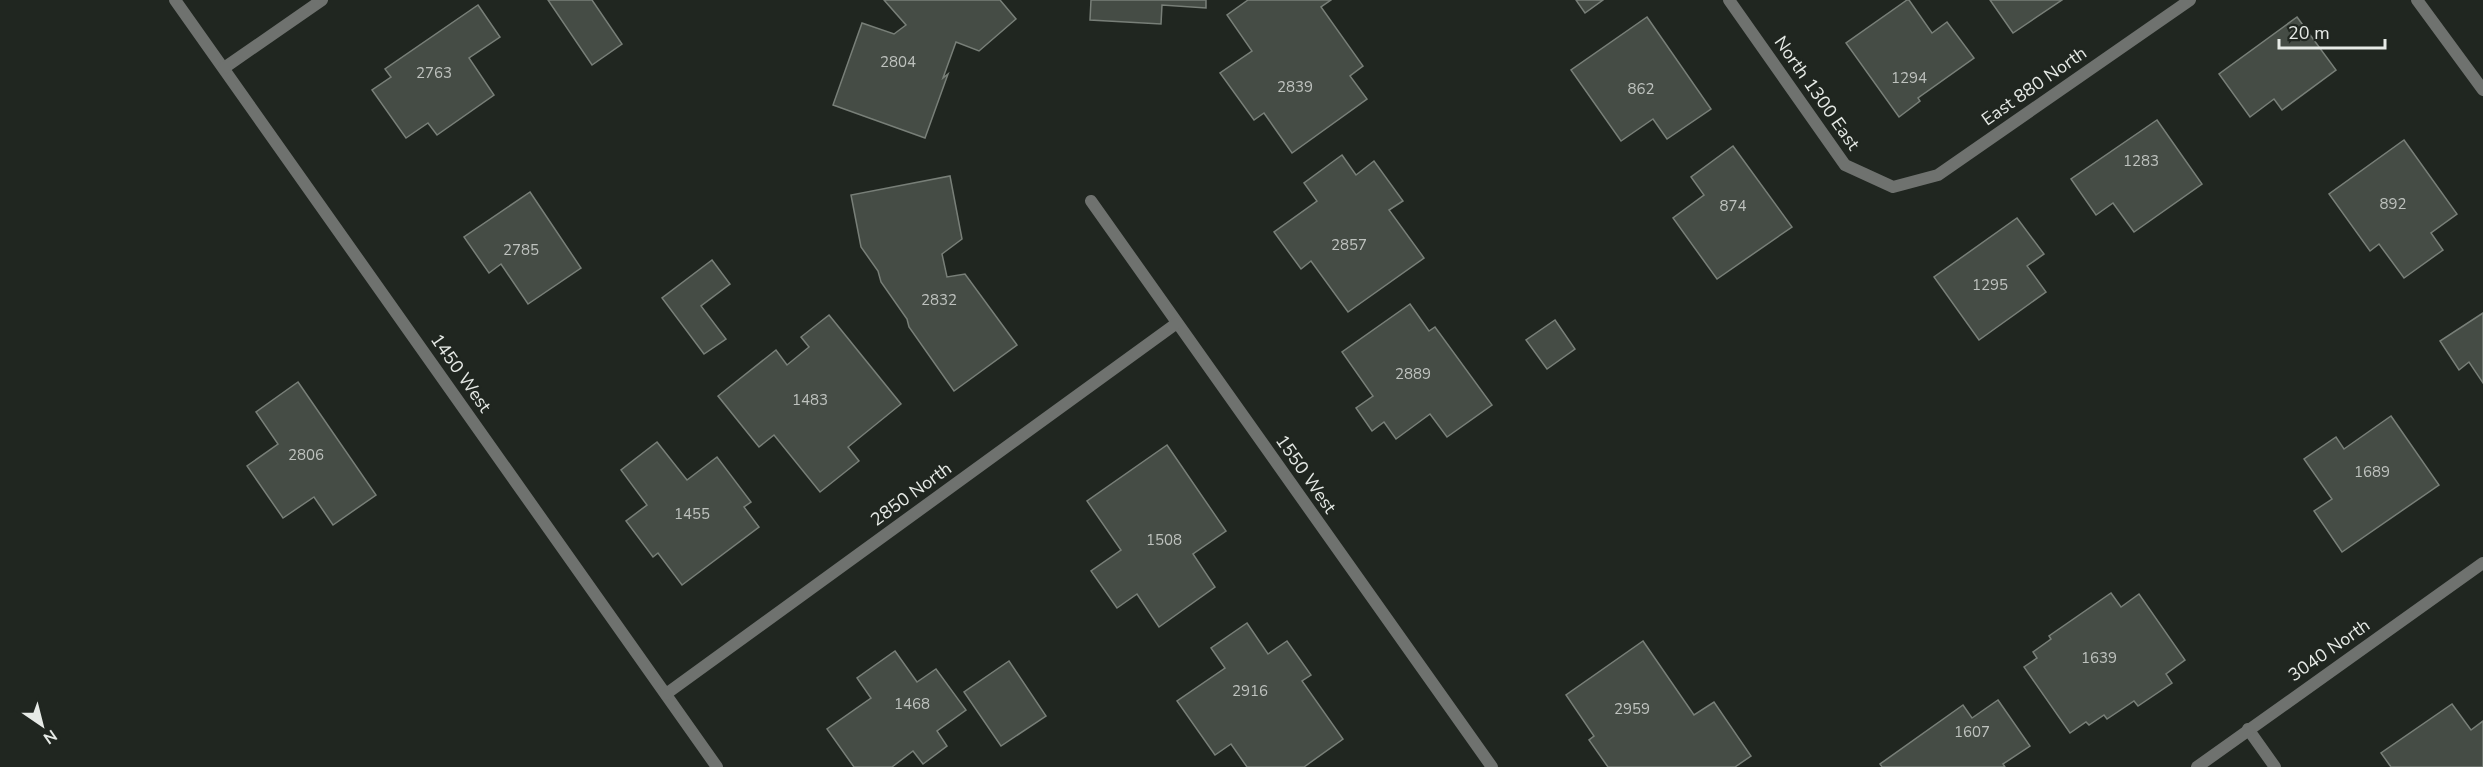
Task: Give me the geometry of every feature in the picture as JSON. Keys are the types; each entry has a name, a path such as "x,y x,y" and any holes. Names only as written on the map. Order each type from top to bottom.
{"street":[{"name":"1450 West","path":"176,0 717,767"},
{"path":"224,68 322,0"},
{"name":"North 1300 East","path":"1728,0 1845,165 1893,186"},
{"name":"East 880 North","path":"1893,186 1938,176 2190,0"},
{"path":"2416,0 2483,90"},
{"name":"1550 West","path":"1091,201 1492,767"},
{"name":"2850 North","path":"666,694 1177,323"},
{"name":"3040 North","path":"2197,767 2483,563"},
{"path":"2248,729 2276,767"}],"building":[{"path":"548,0 592,0 622,44 592,65"},
{"path":"884,0 1000,0 1016,19 979,51 956,42 943,78 948,74 925,138 833,105 862,23 894,34 906,25"},
{"path":"1091,0 1206,0 1206,8 1162,5 1161,24 1090,20"},
{"path":"1248,0 1331,0 1321,7 1363,66 1350,76 1367,99 1292,153 1264,113 1254,120 1220,73 1252,51 1227,15"},
{"path":"1576,0 1603,0 1585,13"},
{"path":"1907,0 1932,33 1947,22 1974,58 1918,98 1920,101 1899,117 1846,43"},
{"path":"1990,0 2062,0 2013,33"},
{"path":"478,5 500,37 469,58 494,95 437,135 428,123 406,138 372,90 391,77 385,69"},
{"path":"1647,17 1711,109 1667,139 1653,119 1621,141 1571,70"},
{"path":"2297,17 2336,70 2282,110 2274,99 2250,117 2219,74"},
{"path":"2157,120 2202,184 2134,232 2113,203 2096,215 2071,179"},
{"path":"2404,140 2457,214 2431,233 2443,250 2404,278 2379,244 2370,251 2329,194"},
{"path":"1733,146 1792,227 1717,279 1673,218 1704,195 1691,177"},
{"path":"1342,155 1356,175 1374,161 1403,201 1389,210 1424,258 1348,312 1311,261 1301,269 1274,232 1317,201 1304,183"},
{"path":"950,176 962,239 942,254 947,277 965,274 1017,345 954,391 909,327 907,319 881,282 878,271 861,247 851,195"},
{"path":"530,192 581,268 528,304 501,264 489,273 464,237"},
{"path":"2017,218 2044,254 2027,266 2046,292 1979,340 1934,277"},
{"path":"712,260 730,284 701,306 726,339 704,354 662,298"},
{"path":"1410,304 1429,331 1435,327 1492,405 1447,437 1430,414 1396,439 1384,422 1372,431 1356,408 1373,396 1342,352"},
{"path":"2483,313 2483,383 2469,362 2459,370 2440,341"},
{"path":"829,315 901,404 848,447 859,461 820,492 774,435 759,447 718,396 776,350 787,365 809,347 801,337"},
{"path":"1555,320 1575,349 1547,369 1526,340"},
{"path":"298,382 376,495 333,525 314,497 283,518 247,466 278,444 256,412"},
{"path":"2391,416 2439,485 2342,552 2314,511 2332,499 2304,459 2336,437 2344,449"},
{"path":"657,442 687,480 717,457 751,502 744,507 759,527 682,585 658,553 653,557 626,521 647,505 621,470"},
{"path":"1167,445 1226,531 1193,554 1215,587 1159,627 1137,594 1117,608 1091,571 1121,550 1087,501"},
{"path":"2111,593 2121,607 2139,594 2185,660 2166,674 2172,683 2138,706 2134,701 2107,719 2104,715 2089,725 2086,722 2070,733 2024,667 2037,658 2033,652 2051,639 2049,636"},
{"path":"1247,623 1268,654 1287,641 1311,675 1302,681 1343,739 1304,767 1247,767 1231,744 1215,755 1177,701 1225,668 1211,648"},
{"path":"1643,641 1694,715 1714,702 1751,756 1735,767 1608,767 1589,740 1594,736 1566,695"},
{"path":"895,651 917,682 936,669 966,710 937,731 947,746 923,764 913,751 892,767 854,767 827,729 871,698 857,678"},
{"path":"1009,661 1046,716 1001,746 964,692"},
{"path":"1998,700 2030,746 2003,764 2005,767 1882,767 1880,764 1963,705 1972,718"},
{"path":"2452,704 2471,730 2483,721 2483,767 2391,767 2381,753"}]}
